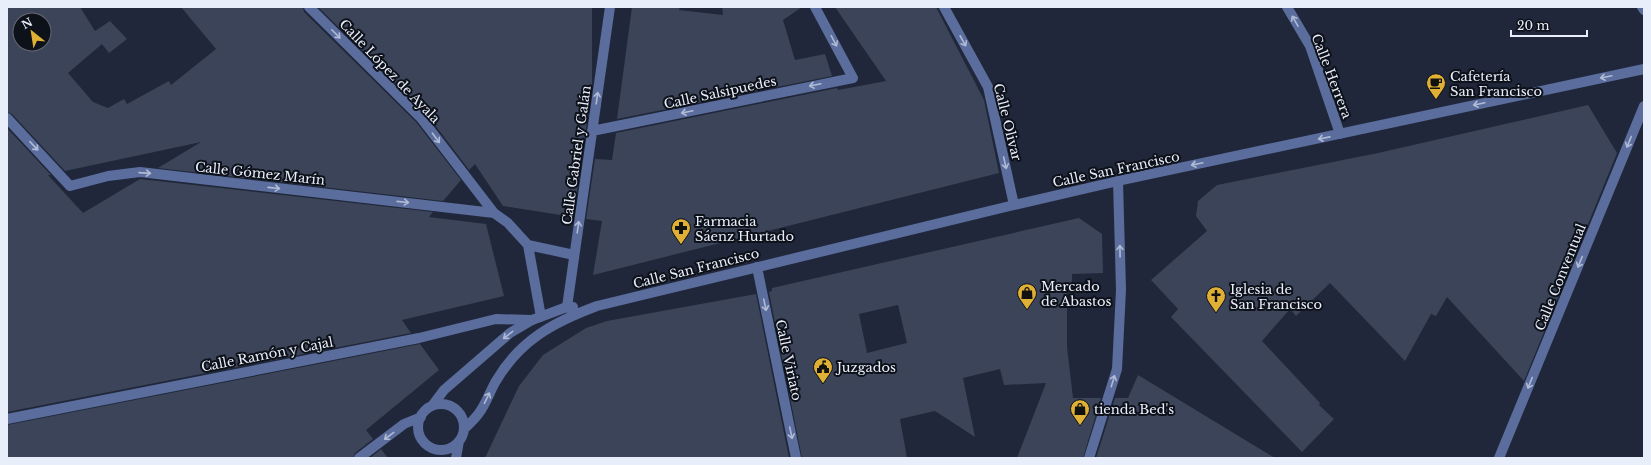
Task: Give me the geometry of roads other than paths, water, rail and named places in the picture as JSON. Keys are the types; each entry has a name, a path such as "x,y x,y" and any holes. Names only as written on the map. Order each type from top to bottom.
{"street":[{"name":"Calle López de Ayala","path":"309,7 422,118 494,212"},
{"name":"Calle Gabriel y Galán","path":"567,307 610,7"},
{"name":"Calle Salsipuedes","path":"592,131 853,78 815,7"},
{"name":"Calle Olivar","path":"944,7 988,87 1014,205"},
{"name":"Calle Herrera","path":"1287,7 1310,46 1340,134"},
{"name":"Calle San Francisco","path":"596,306 1118,181 1644,69"},
{"name":"Calle Conventual","path":"1499,458 1644,106"},
{"name":"Calle Gómez Marín","path":"7,118 70,186 108,176 140,172 494,212"},
{"path":"1089,458 1117,369 1121,290 1118,181"},
{"path":"494,212 508,223 528,245 537,318"},
{"path":"528,245 574,255"},
{"name":"Calle Viriato","path":"757,267 796,458"},
{"path":"459,441 448,450 440,450 432,449 421,439 418,424 421,417 432,406 444,390 510,332 537,318 567,307 596,306"},
{"path":"456,458 459,441 464,429 480,412 508,362 529,340 552,325 572,315 596,306"},
{"name":"Calle Ramón y Cajal","path":"7,418 419,338 496,319 537,318"},
{"path":"432,406 440,404 448,405 455,409 462,418 464,429"},
{"path":"359,458 404,424 421,417"}],"place":[{"name":"Cafetería San Francisco","path":"1436,100"},
{"name":"Farmacia Sáenz Hurtado","path":"681,245"},
{"name":"Mercado de Abastos","path":"1027,310"},
{"name":"Iglesia de San Francisco","path":"1216,313"},
{"name":"Juzgados","path":"823,384"},
{"name":"tienda Bed's","path":"1080,426"}]}
